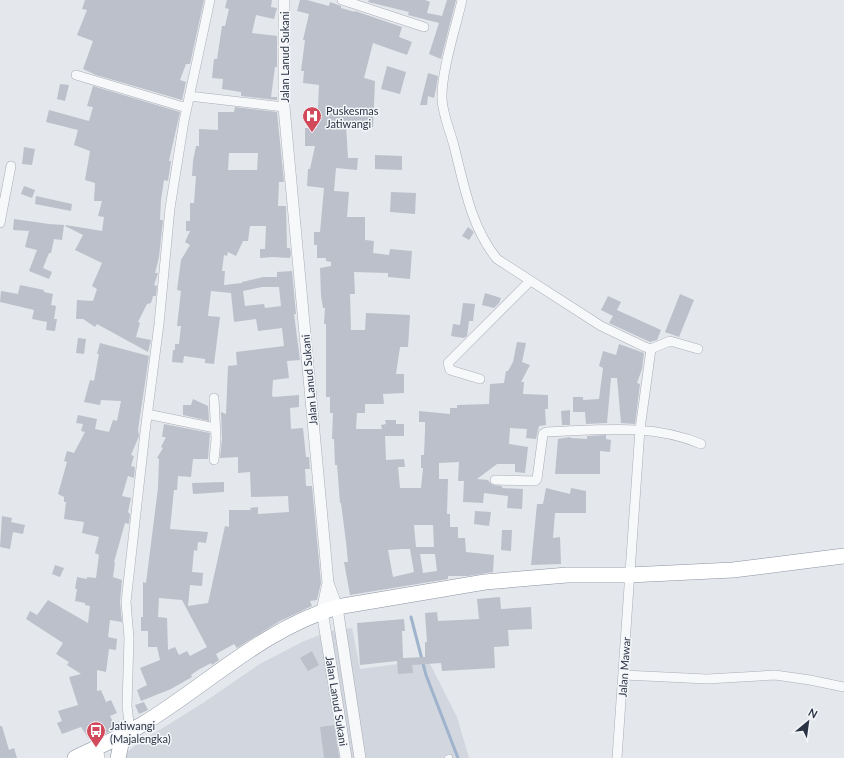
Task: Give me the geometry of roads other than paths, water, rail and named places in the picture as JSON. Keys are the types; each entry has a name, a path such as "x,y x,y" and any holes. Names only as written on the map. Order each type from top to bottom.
{"highway":[{"path":"75,758 97,753 126,733 154,717 262,642 300,620 337,607 485,582 567,575 629,575 733,570 844,556"},
{"path":"118,758 126,733"}],"street":[{"path":"126,733 129,638 126,602 147,414 159,324 170,208 189,96 210,0"},
{"name":"Jalan Lanud Sukani","path":"284,0 284,107 328,584 322,611 346,758"},
{"path":"342,0 424,27"},
{"path":"462,0 446,68 442,98 444,115 454,144 470,209 490,251 497,259 601,326 651,349 670,341 698,349"},
{"path":"76,75 187,108"},
{"path":"189,96 284,107"},
{"path":"0,223 11,166"},
{"path":"480,379 450,370 448,363 530,281"},
{"name":"Jalan Mawar","path":"617,758 640,429 651,349"},
{"path":"214,398 214,460"},
{"path":"147,414 215,428"},
{"path":"495,480 535,481 537,478 543,434 546,432 614,428 640,429 682,436 701,444"},
{"path":"328,584 337,607 360,758"},
{"path":"624,675 707,678 776,675 844,687"}],"waterway":[{"path":"411,617 426,675 458,758"}],"place":[{"name":"Puskesmas Jatiwangi","path":"312,133"},
{"name":"Jatiwangi (Majalengka)","path":"96,748"}]}
